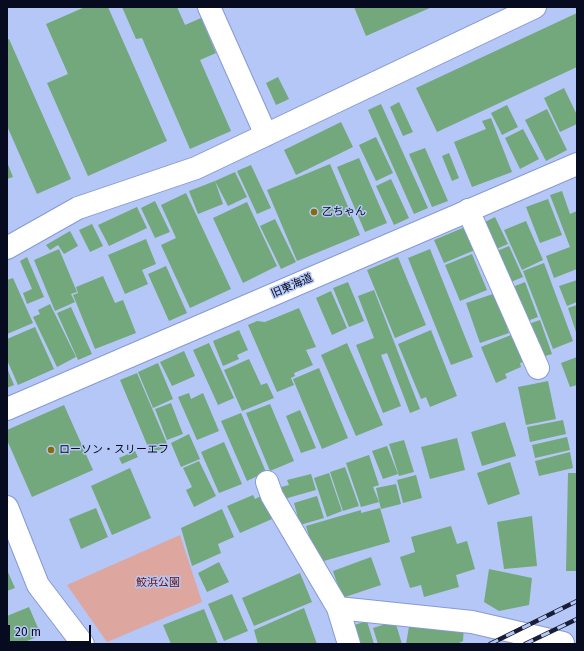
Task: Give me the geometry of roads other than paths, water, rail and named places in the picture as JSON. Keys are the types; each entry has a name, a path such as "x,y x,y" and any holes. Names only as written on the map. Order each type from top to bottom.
{"street":[{"path":"209,7 266,135"},
{"path":"7,248 78,208 196,168 535,7"},
{"name":"旧東海道","path":"7,409 577,164"},
{"path":"468,210 538,368"},
{"path":"267,482 272,496 338,608 348,644"},
{"path":"7,507 38,585 83,644"},
{"path":"338,608 472,622 567,643"}],"railway":[{"path":"490,644 577,601"},
{"path":"525,644 577,619"}],"place":[{"name":"乙ちゃん","path":"314,212"},
{"name":"ローソン・スリーエフ","path":"51,450"}],"park label":[{"name":"鮫浜公園","path":"158,583"}]}
